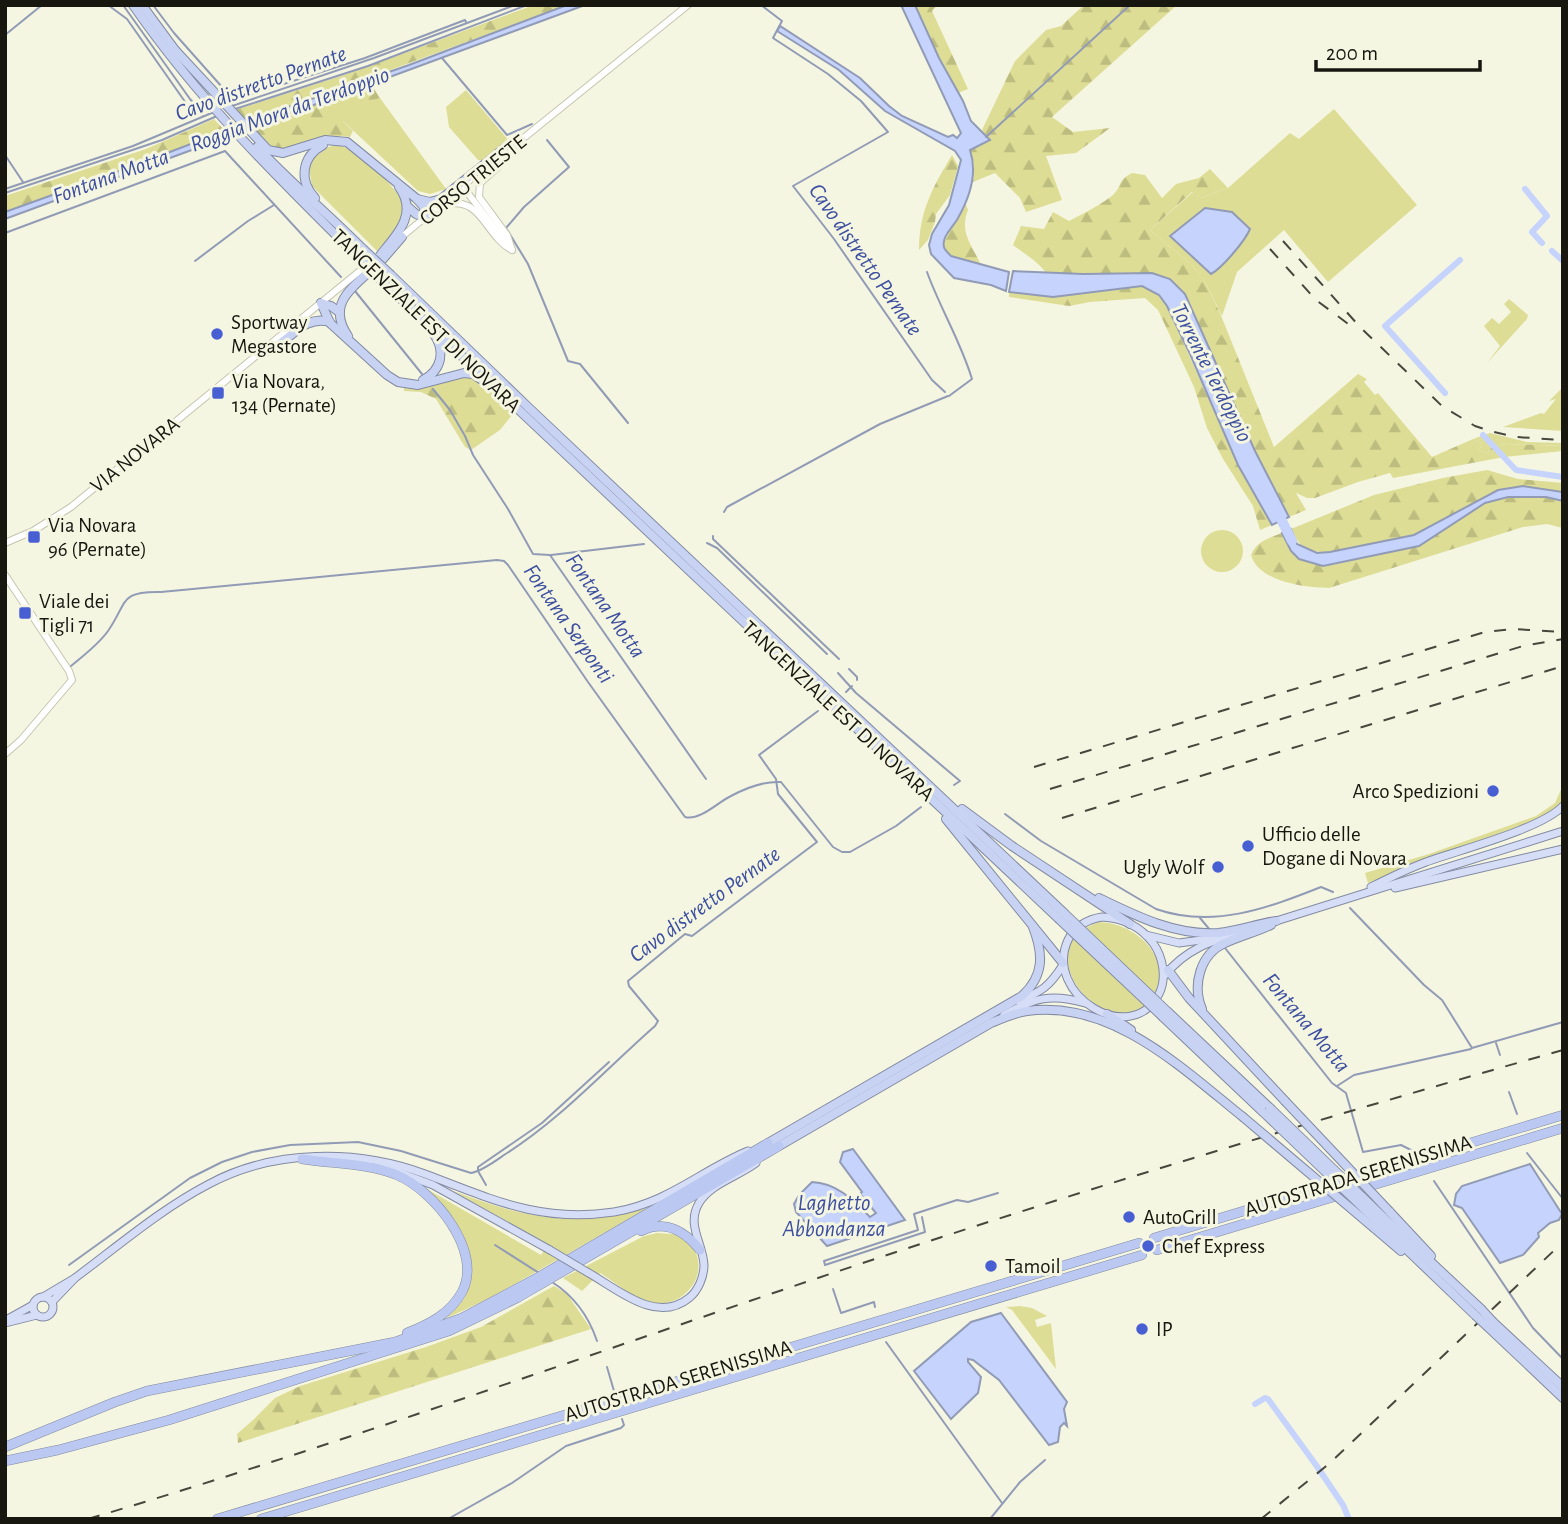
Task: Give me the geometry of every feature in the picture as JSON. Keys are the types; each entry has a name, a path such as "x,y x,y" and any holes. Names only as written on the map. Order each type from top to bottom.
{"highway":[{"name":"TANGENZIALE EST DI NOVARA","path":"133,5 175,63 218,104"},
{"name":"TANGENZIALE EST DI NOVARA","path":"142,5 243,133 382,281 1166,1014 1453,1289 1563,1387"},
{"path":"218,104 243,133 268,150 283,153 325,140 354,145 417,199 424,207 425,218 408,206 393,179"},
{"name":"TANGENZIALE EST DI NOVARA","path":"243,133 875,741"},
{"path":"331,216 307,188 304,174 311,154 334,140"},
{"path":"417,199 430,202 441,199 506,147 522,141"},
{"path":"382,257 405,224 408,206"},
{"path":"382,257 402,237"},
{"path":"351,340 345,331 340,312 346,292 367,274"},
{"path":"399,297 433,333 441,349 435,372 411,385"},
{"path":"321,303 340,312"},
{"path":"321,303 330,323"},
{"path":"258,354 279,345 310,322 320,320 330,323 351,340 392,379 411,385 468,373 481,378 512,405"},
{"path":"1063,964 951,825 880,756 875,741 890,744 969,815 1130,924"},
{"path":"1080,890 1166,927 1218,939 1261,930 1276,921"},
{"path":"1207,1017 1198,999 1197,981 1218,939 1276,921"},
{"path":"583,1260 779,1146 1023,996 1041,967 1041,951 1032,927"},
{"path":"1166,973 1285,1101 1381,1220"},
{"path":"5,1461 169,1420 247,1397 300,1377 419,1342 485,1315 768,1143 991,1018 1060,1010 1088,1016 1149,1043"},
{"path":"1107,1014 1173,1059 1243,1117 1381,1220 1453,1289"},
{"name":"AUTOSTRADA SERENISSIMA","path":"1154,1238 1563,1115"},
{"name":"AUTOSTRADA SERENISSIMA","path":"1157,1250 1563,1128"},
{"path":"302,1158 398,1175 419,1188 446,1215 464,1249 466,1280 463,1290 449,1309 426,1325 351,1352"},
{"path":"5,1447 147,1391 351,1352 396,1342 435,1329 656,1226 682,1232 700,1250"},
{"name":"AUTOSTRADA SERENISSIMA","path":"216,1519 1139,1243"},
{"name":"AUTOSTRADA SERENISSIMA","path":"261,1519 1142,1255"},
{"name":"TANGENZIALE EST DI NOVARA","path":"1491,1324 1563,1398"}],"main road":[{"name":"CORSO TRIESTE","path":"402,237 688,5"},
{"path":"502,155 498,167 480,183 479,197 507,235 512,250"},
{"path":"463,187 512,250"},
{"path":"438,207 458,203 475,209 502,244 512,250"},
{"path":"258,354 382,257"},
{"name":"VIA NOVARA","path":"5,543 33,531 71,507 258,354"},
{"path":"5,575 72,680 21,740 5,754"},
{"path":"1336,902 1422,863 1533,825 1563,806"},
{"path":"991,1018 1044,998 1065,998 1085,1003 1107,1014 1131,1016 1149,1007 1162,988 1166,973 1188,952 1218,939 1563,831"},
{"path":"1336,902 1563,849"},
{"path":"991,1018 1045,988 1054,980 1063,964 1065,948 1072,933 1086,922 1102,917 1140,929 1158,953 1166,973"},
{"path":"1145,935 1179,943 1218,939"},
{"path":"1063,964 1071,986 1085,1003"},
{"path":"5,1322 33,1306 38,1298 75,1278 194,1192 250,1168 302,1158 342,1156 395,1164 515,1208 577,1214 615,1212 666,1196 739,1155 768,1143"},
{"path":"302,1158 357,1161 390,1168 433,1185 644,1304 668,1308 685,1301 696,1292 704,1270 694,1223 695,1212 701,1200 708,1192 748,1169 779,1146"},
{"path":"5,1322 49,1314 53,1308 52,1303 75,1278"},
{"path":"43,1297 52,1303"},
{"path":"33,1306 37,1315"}],"green space":[{"path":"534,5 567,5 254,120 245,122 235,110 350,73"},
{"path":"915,5 937,5 932,11 968,89 958,93"},
{"path":"1084,5 1177,5 1052,117 1073,132 1110,128 1076,153 1046,156 1062,200 1026,212 1020,198 995,173 973,182 974,166 970,150 990,141 982,130 1015,61 1046,30 1061,26"},
{"path":"371,84 380,98 343,109 343,121 353,131 350,137 331,137 294,148 275,149 249,126"},
{"path":"466,90 510,142 484,161 478,160 449,127 446,107"},
{"path":"380,98 446,189 430,194 418,191 343,121 343,108"},
{"path":"1334,109 1417,205 1328,282 1284,230 1237,272 1222,316 1205,282 1192,265 1150,230 1193,192 1201,198 1228,188 1290,133 1299,139","holes":["1205,208 1232,212 1246,238 1237,246 1170,236"]},
{"path":"214,119 225,131 5,212 5,196 146,149"},
{"path":"337,145 355,153 376,170 394,189 405,207 400,225 377,251 312,186 309,168 313,159 328,147"},
{"path":"952,155 958,166 950,195 936,214 928,240 919,250 924,211"},
{"path":"1210,169 1228,188 1201,198 1192,192 1150,230 1192,265 1205,282 1274,447 1358,374 1367,379 1364,382 1375,395 1378,393 1432,457 1473,439 1482,443 1479,451 1488,453 1492,446 1507,444 1563,446 1563,451 1504,457 1393,478 1390,473 1315,498 1296,493 1306,510 1289,517 1255,451 1185,295 1171,279 1152,273 1046,273 1013,245 1021,226 1044,229 1053,212 1069,221 1114,194 1124,178 1132,173 1145,175 1162,198 1176,184 1199,178"},
{"path":"965,202 968,210 966,232 981,265 953,257 944,249 946,239"},
{"path":"1131,286 1152,291 1167,306 1238,465 1272,525 1260,530 1253,506 1207,428 1194,387 1158,310 1145,298 1069,306 1009,297 1009,292 1053,297"},
{"path":"1509,299 1528,315 1527,319 1487,363 1500,346 1484,326 1492,318 1499,324 1511,312 1504,304"},
{"path":"464,375 479,381 491,391 512,415 500,430 471,450 465,447 436,399 421,392 404,391 404,388 422,388"},
{"path":"1563,387 1563,431 1503,427 1544,414 1556,399 1549,401"},
{"path":"1490,433 1527,442 1563,443 1563,446 1507,444 1492,446 1488,453 1479,451 1482,443 1473,439"},
{"path":"1487,470 1518,479 1563,483 1563,492 1523,486 1498,490 1414,535 1330,552 1316,552 1306,548 1291,529 1374,495"},
{"path":"1508,497 1546,497 1563,501 1563,528 1547,524 1523,527 1329,588 1284,582 1263,572 1251,555 1260,543 1282,533 1291,551 1333,565 1369,556 1467,514 1485,503"},
{"path":"1222,530 1237,536 1243,551 1237,566 1222,572 1207,566 1201,551 1207,536"},
{"path":"1563,785 1563,801 1540,818 1368,883 1365,873 1429,854 1536,816 1555,803"},
{"path":"1099,922 1128,930 1150,948 1157,960 1157,987 1149,1001 1132,1012 1114,1013 1095,1004 1080,990 1070,972 1068,952 1077,935"},
{"path":"420,1185 541,1255 548,1244 453,1191 515,1211 554,1218 589,1218 646,1209 492,1297 447,1318 465,1297 469,1286 471,1274 468,1250 452,1217"},
{"path":"657,1233 684,1237 694,1249 698,1260 698,1271 690,1289 673,1301 662,1304 645,1301 600,1273 582,1291 563,1278 644,1236"},
{"path":"554,1286 567,1294 591,1329 238,1443 237,1434 275,1398 300,1386 481,1327"},
{"path":"1006,1307 1032,1308 1047,1316 1035,1320 1037,1327 1051,1323 1056,1369 1012,1310"}],"water":[{"name":"Roggia Mora da Terdoppio","path":"567,5 585,5 311,106 249,126 245,122 409,65"},
{"path":"901,5 915,5 971,121 990,140 970,150 972,185 962,210 944,239 944,248 951,256 1009,272 1006,291 991,285 954,278 931,254 929,245 932,234 949,205 961,160 955,151 885,111 839,70 777,31 780,26 860,78 902,116 948,137 953,135 957,138 961,133"},
{"path":"225,131 229,135 216,141 5,219 5,212"},
{"path":"1205,208 1232,212 1250,229 1233,254 1211,274 1170,236"},
{"path":"1013,271 1152,273 1170,279 1185,294 1255,451 1289,517 1272,525 1238,465 1190,354 1159,295 1142,286 1053,297 1009,292"},
{"path":"1523,486 1563,492 1563,501 1546,497 1508,497 1485,503 1419,546 1323,566 1299,559 1291,551 1282,533 1291,529 1297,544 1317,553 1330,552 1414,535 1498,490"},
{"name":"Laghetto Abbondanza","path":"853,1149 905,1220 827,1246 796,1212 794,1204 812,1182 837,1189 870,1217 876,1213 860,1194 862,1192 840,1162 843,1152"},
{"path":"1530,1164 1562,1214 1559,1220 1550,1223 1538,1233 1539,1237 1523,1255 1500,1263 1462,1208 1454,1205 1456,1194 1462,1186"},
{"path":"1001,1313 1067,1402 1064,1409 1067,1426 1064,1423 1060,1427 1058,1442 1049,1445 999,1380 973,1360 968,1359 968,1362 981,1377 978,1393 951,1419 914,1371 971,1322"}],"waterway":[{"name":"Cavo distretto Pernate","path":"5,35 42,5"},
{"name":"Cavo distretto Pernate","path":"108,5 127,19 188,106 203,115"},
{"name":"Cavo distretto Pernate","path":"123,5 190,99 197,107 204,109 203,113"},
{"name":"Cavo distretto Pernate","path":"153,5 222,87 237,99 365,58 465,20 466,22"},
{"name":"Cavo distretto Pernate","path":"232,106 374,58 515,5"},
{"name":"Cavo distretto Pernate","path":"235,109 368,66 527,5"},
{"name":"Cavo distretto Pernate","path":"761,5 782,21 773,38 828,74 861,101 888,132 793,186 834,239 932,380 945,392"},
{"path":"986,137 1130,5"},
{"path":"442,58 507,135 532,124"},
{"name":"Cavo distretto Pernate","path":"5,189 133,146 214,112"},
{"name":"Cavo distretto Pernate","path":"5,193 162,140 217,116"},
{"path":"547,140 569,167 524,207 506,228 528,264 568,361 580,364 628,423"},
{"name":"Fontana Motta","path":"5,233 225,151 341,277"},
{"name":"Cavo distretto Pernate","path":"5,155 23,182"},
{"path":"1525,189 1547,216 1532,232 1542,243"},
{"path":"195,261 274,205"},
{"path":"1552,251 1563,261"},
{"path":"1445,393 1385,326 1460,260"},
{"name":"Cavo distretto Pernate","path":"927,272 972,379 949,396"},
{"name":"Fontana Motta","path":"355,291 422,374"},
{"name":"Fontana Motta","path":"433,389 450,410 473,455 533,554 550,555 706,779"},
{"name":"Cavo distretto Pernate","path":"724,512 727,507 880,424 948,396"},
{"path":"1483,435 1516,470 1563,477"},
{"name":"Torrente Terdoppio","path":"1277,511 1292,541"},
{"name":"Cavo distretto Pernate","path":"713,536 713,539 839,659"},
{"name":"Fontana Serponti","path":"707,543 717,548 827,654"},
{"name":"Fontana Serponti","path":"551,555 644,544"},
{"name":"Fontana Serponti","path":"71,666 100,641 126,600 138,594 504,561 685,817 703,814 749,788 781,782 833,847 842,852 850,852 896,826 921,807"},
{"name":"Cavo distretto Pernate","path":"849,669 857,680"},
{"name":"Fontana Serponti","path":"838,673 856,693 960,781 954,785"},
{"name":"Fontana Serponti","path":"846,692 852,686"},
{"name":"Cavo distretto Pernate","path":"69,1265 190,1178 222,1162 252,1152 290,1145 358,1142 401,1151 471,1173 488,1166 525,1141 655,1026 658,1021 629,986 628,981 685,934 692,936 817,842 778,794 776,779 759,755 818,711"},
{"name":"Fontana Serponti","path":"1005,814 1041,841 1156,909 1177,915 1198,917 1240,913 1321,887 1333,892"},
{"name":"Fontana Serponti","path":"1350,908 1424,985 1442,1000 1472,1048 1563,1022"},
{"name":"Fontana Motta","path":"1200,918 1210,930"},
{"name":"Fontana Motta","path":"1225,948 1332,1083 1346,1093 1363,1152 1401,1145 1413,1151"},
{"path":"1496,1043 1500,1055"},
{"path":"1337,1086 1354,1075 1471,1049"},
{"name":"Cavo distretto Pernate","path":"478,1170 478,1167 542,1123 609,1062"},
{"path":"1509,1092 1517,1114"},
{"path":"1527,1153 1563,1199"},
{"name":"Cavo distretto Pernate","path":"478,1171 486,1185"},
{"name":"Fontana Motta","path":"1434,1181 1533,1328 1563,1359"},
{"path":"825,1265 824,1261 918,1230 914,1214 957,1200 968,1202 998,1193"},
{"name":"Cavo distretto Pernate","path":"825,1265 925,1232 922,1217"},
{"name":"Cavo distretto Pernate","path":"495,1245 539,1273"},
{"name":"Cavo distretto Pernate","path":"552,1282 580,1308 597,1341"},
{"name":"Cavo distretto Pernate","path":"833,1289 841,1313 874,1302 875,1307"},
{"name":"Cavo distretto Pernate","path":"886,1342 1002,1503"},
{"name":"Cavo distretto Pernate","path":"607,1367 614,1391"},
{"path":"1255,1404 1268,1399 1316,1465 1343,1505 1349,1519"},
{"name":"Cavo distretto Pernate","path":"448,1519 512,1483 566,1446 621,1428 624,1425 622,1419"},
{"name":"Cavo distretto Pernate","path":"990,1519 1020,1482 1045,1460"}],"railway":[{"path":"1283,241 1360,327 1442,406 1475,426 1490,431 1516,437 1563,440"},
{"path":"1270,249 1316,300 1351,326"},
{"path":"1034,767 1485,632 1513,629 1563,632"},
{"path":"1050,789 1523,646 1563,639"},
{"path":"1062,818 1563,666"},
{"path":"88,1519 386,1425 963,1230 1133,1176 1563,1050"},
{"path":"1261,1519 1330,1463 1563,1242"}],"place":[{"name":"Sportway Megastore","path":"217,334"},
{"name":"Via Novara, 134 (Pernate)","path":"218,393"},
{"name":"Via Novara 96 (Pernate)","path":"34,537"},
{"name":"Viale dei Tigli 71","path":"25,613"},
{"name":"Arco Spedizioni","path":"1493,791"},
{"name":"Ufficio delle Dogane di Novara","path":"1248,846"},
{"name":"Ugly Wolf","path":"1218,867"},
{"name":"AutoGrill","path":"1129,1217"},
{"name":"Chef Express","path":"1148,1246"},
{"name":"Tamoil","path":"991,1266"},
{"name":"IP","path":"1142,1329"}]}
